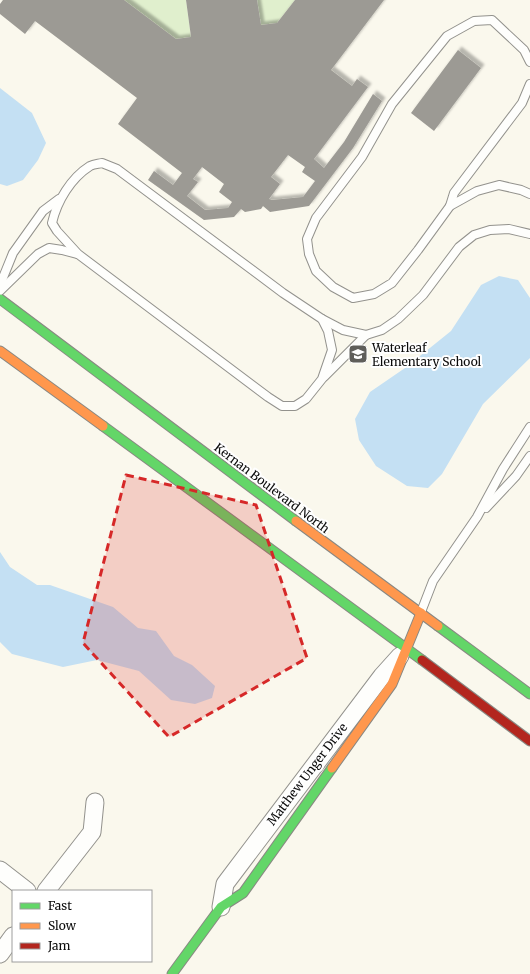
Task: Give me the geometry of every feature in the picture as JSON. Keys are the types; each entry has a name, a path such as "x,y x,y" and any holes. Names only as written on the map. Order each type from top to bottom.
{"main road":[{"name":"Kernan Boulevard North","path":"0,299 530,694"},
{"path":"0,351 408,649 530,741"},
{"name":"Matthew Unger Drive","path":"408,649 421,613"},
{"name":"Matthew Unger Drive","path":"172,974 221,907"}],"street":[{"name":"Matthew Unger Drive","path":"221,907 225,884 382,676 408,649"},
{"path":"47,890 92,832 96,802"},
{"path":"0,870 26,890"},
{"path":"0,954 12,937"}],"lane":[{"path":"530,62 524,50 492,20 474,21 448,36 392,104 362,157 316,218 307,240 309,254 316,271 333,287 353,298 374,294 392,283 450,206 454,193 522,103 530,84"},
{"path":"0,285 13,253 43,212 61,197 79,175 92,165 102,163 117,169 283,293 322,319 343,330 366,335"},
{"path":"450,206 478,191 499,185 521,190 530,194"},
{"path":"61,197 54,213 52,223 57,231 78,254 282,406 295,406 306,399 322,379 366,335 382,330 398,319 423,295 459,247 474,235 490,230 509,229 530,234"},
{"path":"0,291 38,254 49,248 78,254"},
{"path":"322,319 328,331 332,350 322,379"},
{"path":"421,613 433,581 477,517 503,469 530,427"},
{"path":"477,517 516,476 530,456"}],"highlighted area":[{"path":"126,475 256,505 307,658 169,737 83,643"}],"green space":[{"path":"124,0 186,0 191,37 176,39"},
{"path":"257,0 295,0 277,23 261,25"}],"water":[{"path":"0,88 32,113 46,143 38,160 23,180 7,186 0,184"},
{"path":"499,276 518,280 530,298 530,358 483,404 442,474 428,488 407,486 376,466 359,440 355,419 370,392 405,368 451,331 481,285"},
{"path":"0,552 10,567 37,585 50,585 113,607 138,628 156,631 174,656 192,665 215,686 212,698 195,704 171,700 139,671 97,660 63,667 12,654 0,642"}],"building":[{"path":"3,0 124,0 176,39 191,37 186,0 257,0 261,25 277,23 295,0 384,0 331,70 352,86 357,79 368,87 314,159 324,168 344,142 373,94 382,101 353,148 309,206 270,212 263,206 261,209 245,212 241,209 234,217 204,220 148,180 154,171 173,185 182,173 118,124 137,98 35,21 25,34 0,14 0,4","holes":["288,155 305,167 302,172 315,181 303,197 269,199 280,184 271,177","202,167 224,184 219,192 232,202 228,208 205,210 187,196 198,182 193,179"]},
{"path":"458,50 481,68 434,131 411,113"}],"traffic: fast":[{"path":"0,299 296,521"},
{"path":"103,426 422,660"},
{"path":"438,626 530,694"},
{"path":"172,974 221,907 243,893 332,768"}],"traffic: slow":[{"path":"0,351 103,426"},
{"path":"296,521 438,626"},
{"path":"332,768 392,684 421,613"}],"traffic: jam":[{"path":"422,660 530,741"}],"place":[{"name":"Waterleaf Elementary School","path":"358,354"}]}
